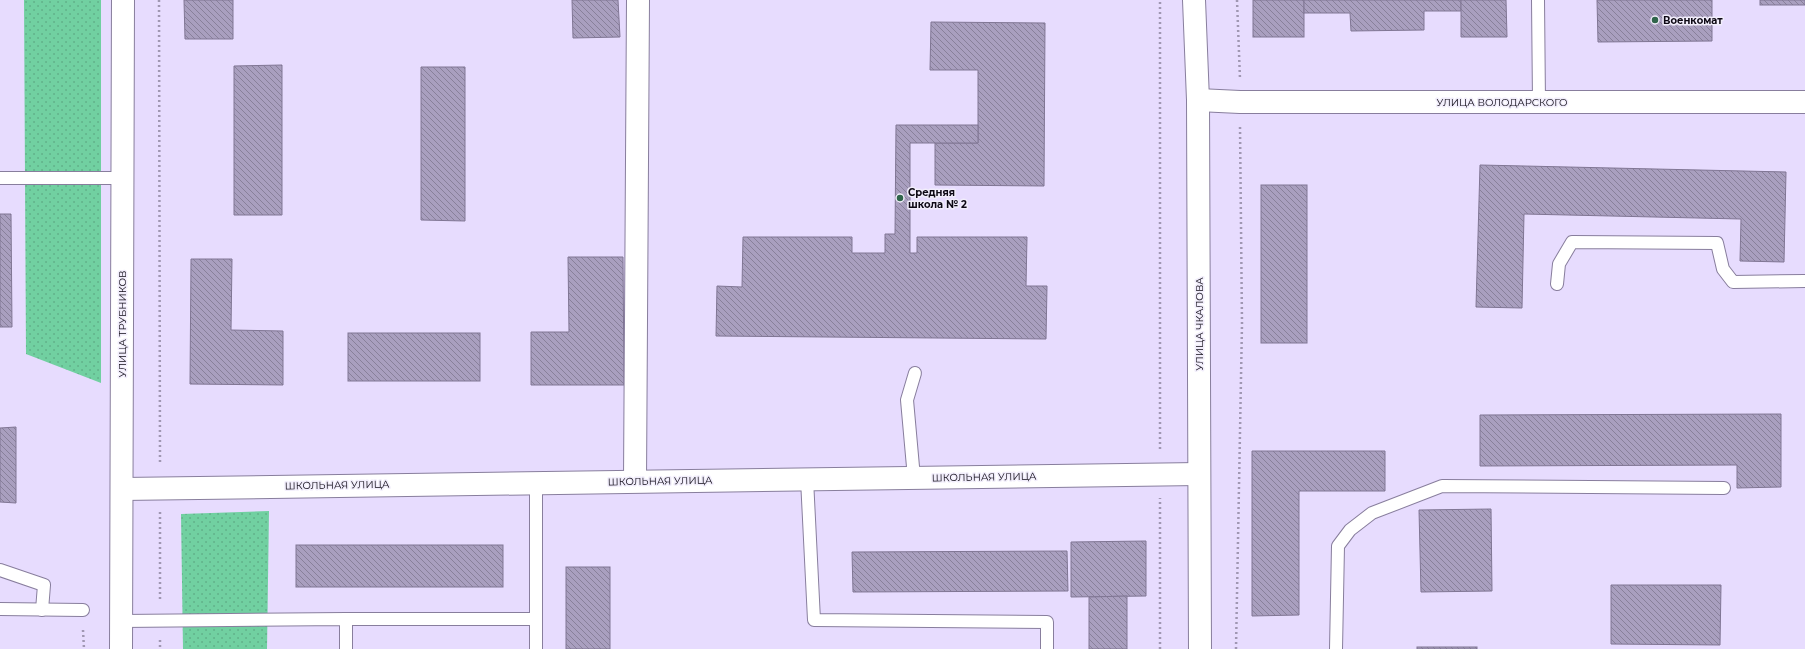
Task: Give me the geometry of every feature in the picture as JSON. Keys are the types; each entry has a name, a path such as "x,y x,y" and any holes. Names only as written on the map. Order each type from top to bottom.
{"street":[{"name":"УЛИЦА ТРУБНИКОВ","path":"121,649 123,0"},
{"path":"635,481 638,0"},
{"name":"УЛИЦА ЧКАЛОВА","path":"1194,0 1198,100 1200,649"},
{"name":"УЛИЦА ВОЛОДАРСКОГО","path":"1198,100 1240,102 1805,102"},
{"name":"ШКОЛЬНАЯ УЛИЦА","path":"122,489 160,487 1200,474"}],"lane":[{"path":"1538,0 1539,102"},
{"path":"0,178 122,178"},
{"path":"1557,284 1559,264 1572,242 1717,243 1724,269 1733,282 1805,281"},
{"path":"914,478 907,400 915,373"},
{"path":"808,479 814,620 1047,622 1047,649"},
{"path":"536,482 536,649"},
{"path":"1336,649 1338,546 1350,530 1372,513 1442,486 1724,488"},
{"path":"0,570 44,585 42,610"},
{"path":"0,609 83,610"},
{"path":"346,619 346,649"},
{"path":"121,621 536,619"}],"path":[{"path":"159,0 160,649"},
{"path":"1160,0 1160,649"},
{"path":"1236,649 1242,324 1240,102 1237,0"}],"green space":[{"path":"24,0 101,0 101,383 26,354"},
{"path":"269,511 267,649 183,649 181,514"}],"building":[{"path":"184,0 233,0 233,39 185,39"},
{"path":"572,0 618,0 620,37 573,38"},
{"path":"1253,0 1304,0 1304,37 1253,37"},
{"path":"1304,0 1461,0 1461,11 1424,11 1424,30 1351,31 1350,13 1304,13"},
{"path":"1461,0 1506,0 1507,37 1461,37"},
{"name":"Военкомат","path":"1597,0 1712,0 1712,41 1598,42"},
{"path":"1760,0 1805,0 1805,5 1760,5"},
{"path":"931,22 1045,23 1044,186 935,185 935,143 978,143 978,70 930,70"},
{"path":"282,65 282,215 234,215 234,66"},
{"path":"421,67 465,67 465,221 421,220"},
{"path":"896,125 978,125 978,143 910,143 910,253 917,253 917,237 1027,237 1026,286 1047,286 1046,339 716,336 717,286 742,287 743,237 852,237 852,253 885,253 885,234 895,234"},
{"path":"1480,165 1786,172 1784,262 1740,261 1741,219 1524,214 1522,308 1476,307"},
{"path":"1261,185 1307,185 1307,343 1261,343"},
{"path":"0,214 11,214 12,327 0,327"},
{"path":"568,257 623,257 624,385 531,385 531,332 569,332"},
{"path":"191,259 232,259 231,330 283,331 283,385 190,384"},
{"path":"348,333 480,333 480,381 348,381"},
{"path":"1781,414 1781,487 1737,488 1737,465 1480,466 1480,415"},
{"path":"16,427 16,503 0,502 0,428"},
{"path":"1252,451 1385,451 1385,491 1299,491 1299,615 1252,616"},
{"path":"1491,509 1492,591 1421,592 1419,510"},
{"path":"1146,541 1146,596 1071,597 1071,542"},
{"path":"296,545 503,545 503,587 296,587"},
{"path":"1067,551 1068,591 853,592 852,552"},
{"path":"566,567 610,567 610,649 566,649"},
{"path":"1611,585 1721,585 1720,645 1611,644"},
{"path":"1127,596 1127,649 1089,649 1089,597"},
{"path":"1417,647 1477,647 1477,649 1417,649"}],"place":[{"name":"Военкомат","path":"1655,20"},
{"name":"Средняя школа № 2","path":"900,198"}]}
